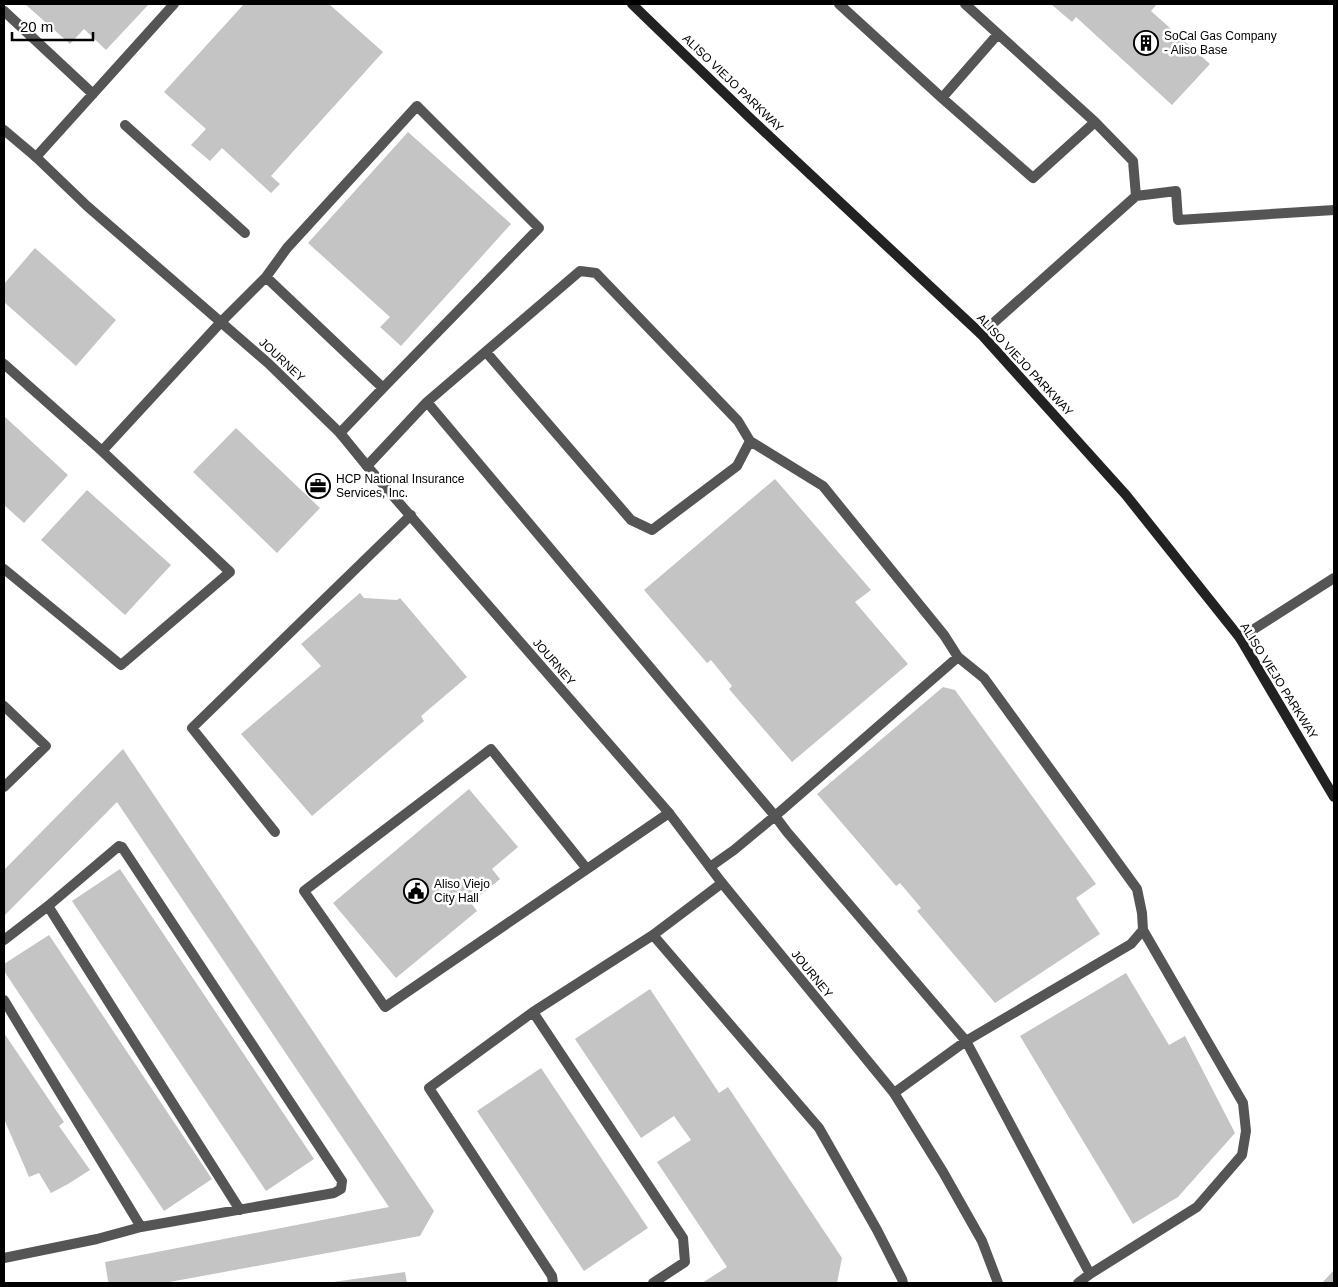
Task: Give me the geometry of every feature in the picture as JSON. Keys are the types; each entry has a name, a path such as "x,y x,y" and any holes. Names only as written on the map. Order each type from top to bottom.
{"main road":[{"name":"ALISO VIEJO PARKWAY","path":"632,4 750,118 981,334 1126,495 1240,638 1334,797"}],"street":[{"path":"36,157 174,4"},
{"path":"839,4 942,98 1034,178 1095,122"},
{"path":"965,4 1095,122 1133,162 1136,196"},
{"path":"4,11 93,94"},
{"path":"942,98 998,34"},
{"path":"102,451 221,322 266,277 287,248 417,106 539,228 340,433"},
{"path":"125,125 245,233"},
{"name":"JOURNEY","path":"4,130 36,157 87,206 268,363 340,433 669,813 722,883 894,1093 943,1172 982,1241 998,1283"},
{"path":"981,334 1136,196 1176,191 1178,220 1334,210"},
{"path":"367,466 427,402 580,271 596,272 738,421 750,441 823,486 944,635 958,657 984,678 1137,889 1143,930 1243,1103 1246,1131 1242,1155 1197,1207 1078,1283"},
{"path":"266,277 383,388"},
{"path":"486,352 631,520 652,530 737,466 750,441"},
{"path":"4,364 102,451 230,572 121,665 4,569"},
{"path":"427,402 787,832 966,1041 1090,1274"},
{"path":"275,832 192,728 410,515"},
{"path":"1240,638 1334,578"},
{"path":"710,867 775,816 958,657"},
{"path":"4,706 46,746 4,787"},
{"path":"587,869 491,749 304,891 385,1007 669,813"},
{"path":"4,940 48,906 119,846 125,849 342,1181 340,1189 334,1193 141,1227 97,1239 4,1258"},
{"path":"553,1283 552,1276 429,1088 533,1012 653,935 722,883"},
{"path":"48,906 240,1210"},
{"path":"894,1093 966,1041 1130,944 1143,930"},
{"path":"653,935 819,1128 877,1230 903,1283"},
{"path":"4,1000 141,1227"},
{"path":"533,1012 683,1238 685,1262 654,1283"}],"building":[{"path":"25,4 149,4 106,50 84,29 70,44"},
{"path":"244,4 329,4 383,52 271,176 280,184 271,193 222,148 210,161 191,145 206,129 164,92"},
{"name":"SoCal Gas Company - Aliso Base","path":"1051,4 1157,4 1151,11 1210,64 1172,105 1076,17 1072,22"},
{"path":"408,132 511,224 401,346 380,327 390,317 308,243"},
{"path":"35,248 116,320 76,366 4,302 4,284"},
{"path":"4,416 68,475 24,523 4,505"},
{"path":"236,428 320,508 277,553 193,472"},
{"path":"775,479 871,590 855,602 908,664 792,762 729,689 732,686 711,660 707,663 644,590"},
{"path":"87,490 171,565 125,615 41,540"},
{"path":"360,593 364,598 397,600 400,598 467,677 421,716 424,721 312,816 241,734 321,666 301,644"},
{"path":"943,687 955,690 1096,884 1076,898 1100,934 995,1003 917,911 921,908 900,883 896,886 817,794"},
{"path":"123,749 434,1211 420,1236 164,1283 110,1283 108,1281 105,1262 389,1207 117,802 4,916 4,870"},
{"name":"Aliso Viejo City Hall","path":"469,789 518,847 492,869 500,879 471,903 477,911 396,978 333,903"},
{"path":"120,869 314,1159 266,1191 72,901"},
{"path":"49,935 212,1179 164,1211 4,971 4,964"},
{"path":"1126,973 1169,1045 1185,1036 1235,1133 1178,1197 1133,1224 1020,1036"},
{"path":"650,989 719,1093 728,1087 842,1258 837,1283 702,1283 727,1267 657,1162 691,1140 674,1116 641,1138 575,1039"},
{"path":"4,1033 64,1122 59,1126 90,1170 51,1193 39,1173 29,1177 4,1119"},
{"path":"541,1068 648,1228 584,1271 477,1111"},
{"path":"1334,1270 1334,1283 1322,1283"},
{"path":"405,1272 407,1283 333,1283 333,1282"}],"place":[{"name":"SoCal Gas Company - Aliso Base","path":"1146,43"},
{"name":"HCP National Insurance Services, Inc.","path":"318,486"},
{"name":"Aliso Viejo City Hall","path":"416,891"}]}
